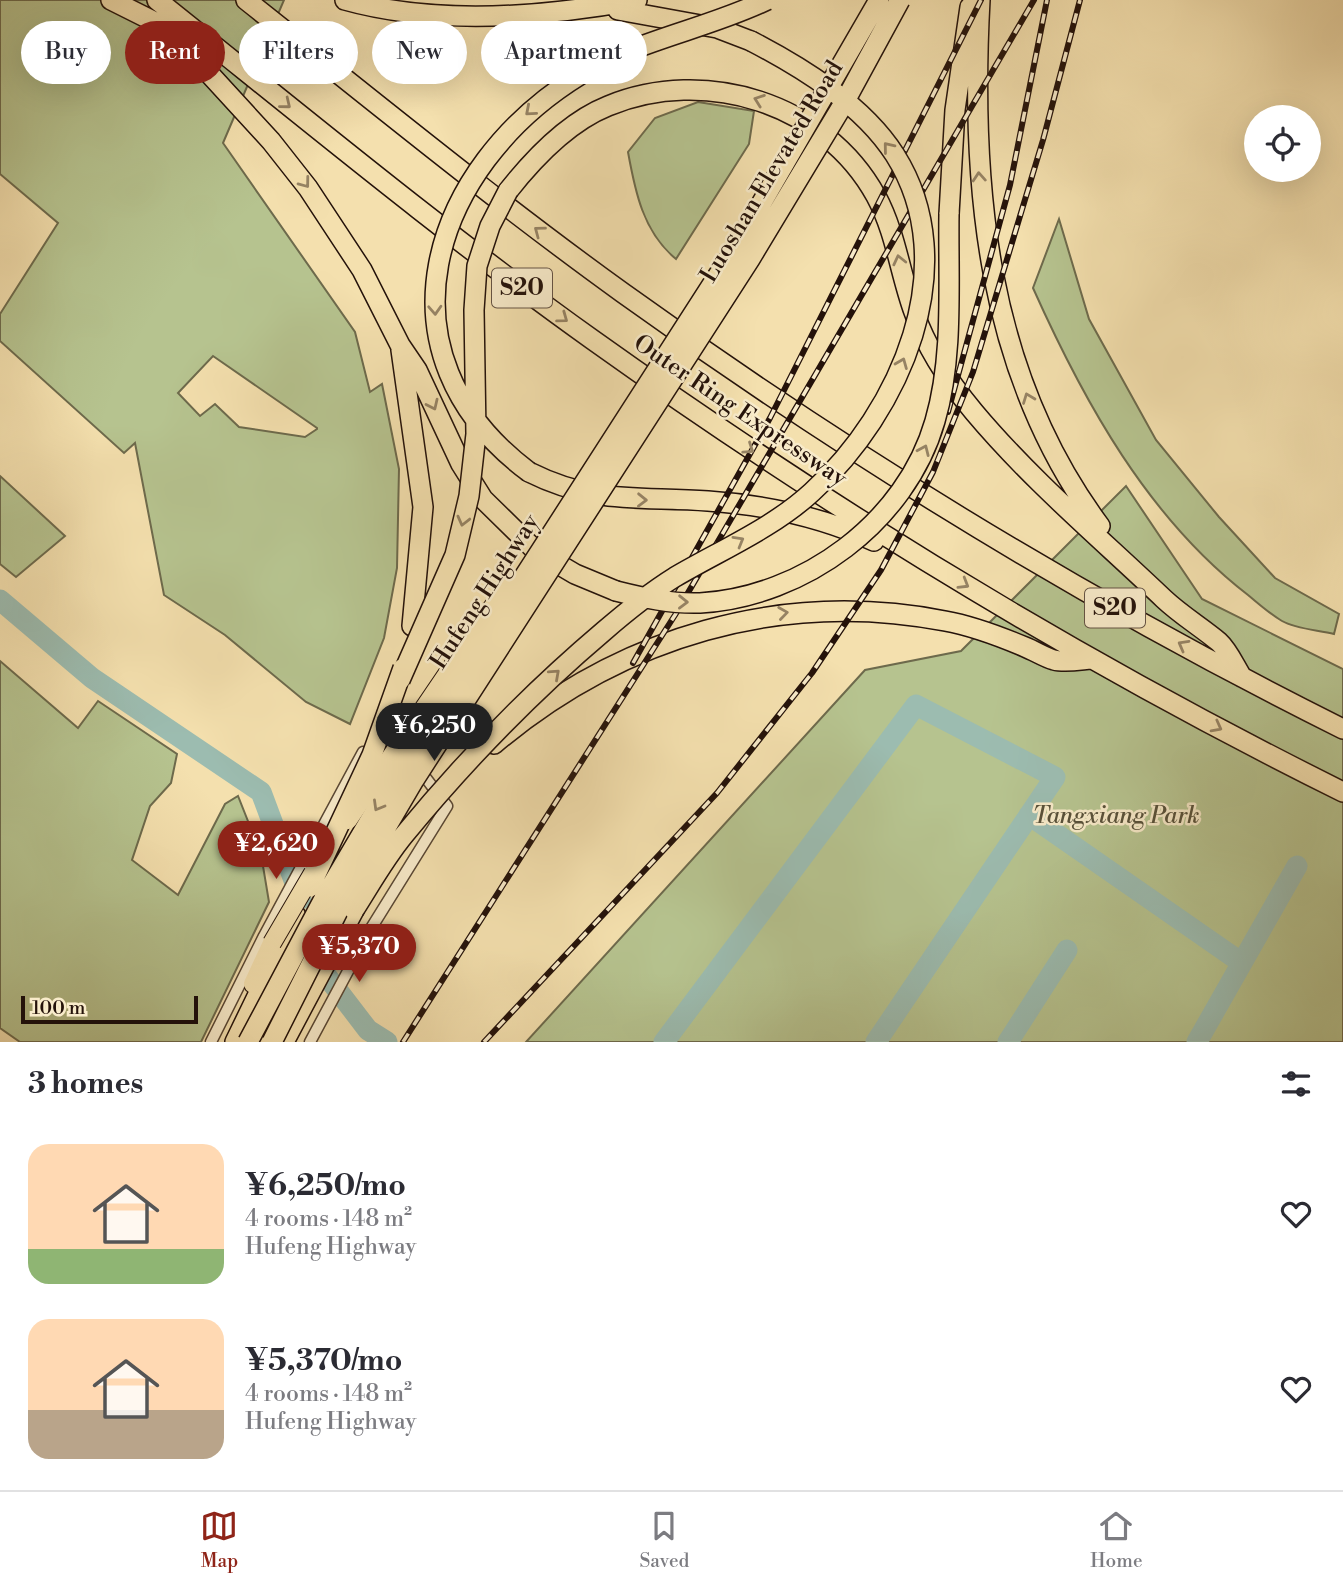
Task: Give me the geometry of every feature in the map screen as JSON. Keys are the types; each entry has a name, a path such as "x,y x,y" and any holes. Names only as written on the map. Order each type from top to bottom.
{"highway":[{"path":"111,0 153,21"},
{"path":"148,0 158,21"},
{"name":"Outer Ring Expressway","path":"157,0 429,217 591,339 747,447 906,549 1092,659 1343,792"},
{"name":"Outer Ring Expressway","path":"246,0 473,181 705,351 957,515 1130,617 1343,729"},
{"path":"345,0 430,14 513,14 586,9 637,0"},
{"path":"767,0 709,24 627,52 561,87 506,133 480,166 458,202 443,242 435,281 434,303 441,348 454,387 477,424 492,441 529,472 572,490 612,498 704,500 774,509 836,526 889,548 906,549"},
{"name":"Luoshan Elevated Road","path":"675,362 879,0"},
{"name":"Luoshan Elevated Road","path":"675,362 844,103 900,0"},
{"path":"219,84 308,188 362,270 400,345 417,370 461,464 490,507 517,535 545,557 575,575 646,599 700,603 758,592 793,579 826,562 881,515 905,486 923,454 936,421 946,349 955,110 971,0"},
{"path":"980,0 976,126 978,178 985,235 1003,324 1034,412 1062,471 1098,525 1145,580"},
{"path":"284,1042 354,910 402,837 457,776 513,715 606,629 672,579 771,523 811,494 844,460 872,424 905,355 922,295 925,245 916,196 894,153 862,117 816,79 751,41 717,28 661,15 586,9"},
{"path":"235,1042 321,847 372,755 400,680 455,555 469,496 476,434 474,310 477,267 490,226 508,191 534,159 567,132 607,106 655,93 697,89 740,94 786,110 823,136 854,165 876,195 893,233 914,314 933,355 953,387 1038,479 1181,614 1221,643 1243,678"},
{"path":"400,345 413,418 424,507 415,607 400,680"},
{"name":"Hufeng Highway","path":"248,1042 327,893 399,771 675,362"},
{"name":"Hufeng Highway","path":"269,1042 343,901 414,780 675,362"},
{"path":"457,776 529,716 628,658 696,633 753,617 806,610 844,609 899,613 952,622 1002,637 1056,661 1092,659"}],"main road":[{"path":"225,1042 268,939 321,847 627,402 727,246 870,0"},
{"path":"269,1042 289,998 489,675 755,264 853,100 908,0"}],"street":[{"path":"310,1042 370,930 447,806 416,765 369,742 321,847"},
{"path":"211,1042 268,939"}],"green space":[{"path":"0,0 284,0 275,21 239,21 239,84 248,84 223,143 355,332 370,392 382,384 399,469 397,568 384,638 350,724 306,702 225,635 164,595 135,443 124,453 0,341 0,314 58,223 0,174","holes":["213,356 317,429 305,437 239,427 215,404 200,416 178,393"]},
{"path":"698,102 754,111 749,144 676,259 648,224 638,196 628,152 655,118"},
{"path":"1059,219 1089,319 1156,440 1219,517 1275,578 1339,614 1334,634 1288,624 1248,595 1179,531 1122,455 1074,373 1033,288"},
{"path":"0,476 65,536 16,577 0,564"},
{"name":"Tangxiang Park","path":"1126,486 1202,599 1343,669 1343,1042 526,1042 865,670 961,651"},
{"path":"0,661 78,728 98,701 177,754 171,783 150,806 132,860 178,895 225,804 238,796 261,854 269,902 201,1042 20,1042 0,1028"}],"waterway":[{"path":"0,600 92,678 261,792 301,899"},
{"path":"664,1042 916,705 1055,777 876,1042"},
{"path":"1029,815 1242,963"},
{"path":"1197,1042 1297,866"},
{"path":"1008,1042 1067,950"},
{"path":"312,957 368,1030 387,1042"}],"railway":[{"path":"633,663 770,418 981,0"},
{"path":"403,1042 675,615 1034,0"},
{"path":"948,412 1010,185 1047,0"},
{"path":"484,1042 717,793 812,673 881,570 933,472 973,372 1043,140 1080,0"}]}
